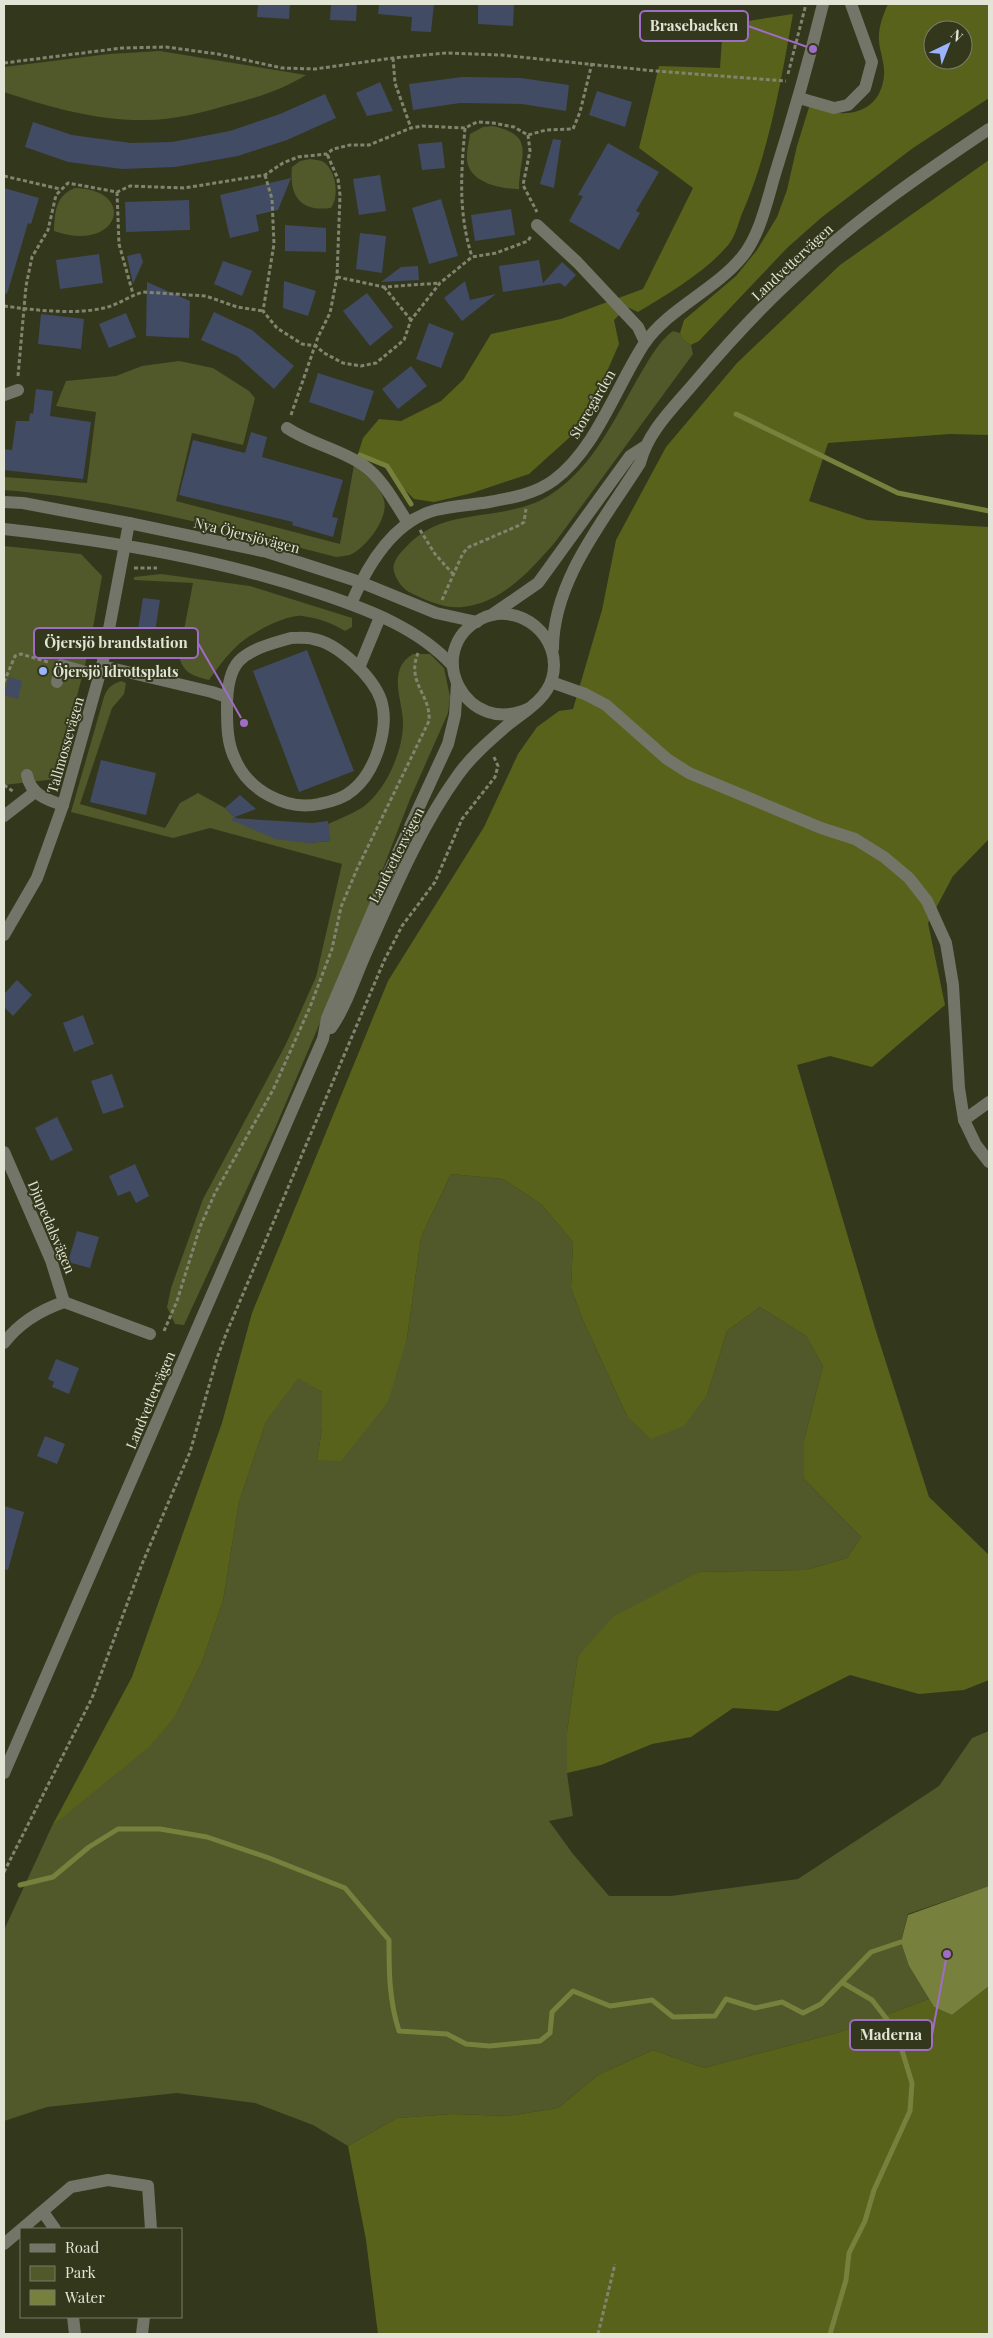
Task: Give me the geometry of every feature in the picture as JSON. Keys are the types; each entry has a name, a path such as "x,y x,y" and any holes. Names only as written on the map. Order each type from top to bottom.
{"street":[{"name":"Storegården","path":"351,604 360,582 392,537 411,521 435,511 526,494 540,489 570,467 589,440 645,342 663,322 733,267 744,255 761,218 799,98 823,4"},
{"path":"799,98 834,108 848,105 865,88 872,62 851,4"},
{"name":"Landvettervägen","path":"323,1039 335,1022 393,892 423,834 459,774 484,746 542,697 551,682 554,668 553,636 558,607 568,580 640,462 644,447 663,420 711,364 801,270 854,226 989,129"},
{"path":"537,225 577,262 638,327 645,342"},
{"path":"4,396 18,390"},
{"path":"287,428 305,440 364,466 383,484 411,521"},
{"name":"Landvettervägen","path":"4,1773 323,1039 328,1018 390,870 441,762 453,728 457,684 453,666 459,640 476,622 491,616 538,582 630,456 644,447"},
{"name":"Nya Öjersjövägen","path":"4,502 23,503 129,523 267,552 360,582 436,613 476,622"},
{"name":"Tallmossevägen","path":"4,935 36,878 63,805 101,671 129,523"},
{"path":"4,529 125,545 268,576 351,604 380,617 425,639 453,666"},
{"name":"Landvettervägen","path":"491,616 509,614 527,620 542,631 553,653"},
{"path":"359,668 380,617"},
{"path":"290,638 314,639 340,651 359,668 372,683 381,701 384,719 382,738 376,757 353,790 336,800 317,805 297,805 278,800 260,790 246,777 235,760 229,741 227,697 232,671 240,661 270,644 290,638"},
{"path":"56,682 61,660 101,671 212,692 227,697"},
{"path":"551,682 585,694 606,705 655,750 689,773 821,828 855,839 884,857 909,878 927,901 946,943 953,985 958,1088 964,1120 976,1144 989,1162"},
{"name":"Landvettervägen","path":"457,684 472,704 488,712 514,714 530,708"},
{"path":"27,775 28,783 35,792 44,799 63,805"},
{"path":"4,816 35,792"},
{"path":"964,1120 989,1102"},
{"name":"Djupedalsvägen","path":"4,1152 51,1260 64,1302"},
{"path":"4,1343 26,1322 47,1308 64,1302 150,1334"},
{"path":"24,2228 71,2187 108,2180 148,2186 151,2228"},
{"path":"43,2212 54,2228"},
{"path":"4,2244 20,2231"},
{"path":"73,2318 75,2334"},
{"path":"142,2334 144,2318"}],"path":[{"path":"4,63 122,48 166,48 218,54 282,68 316,69 392,58 446,54 501,55 655,71 786,81 806,4"},
{"path":"392,58 395,83 411,128"},
{"path":"18,390 24,309 32,257 48,230 52,207 60,189 68,183 117,192 130,186 184,188 265,175 283,163 298,157 327,154 333,149 350,145 369,145 383,141 411,128 432,125 465,128 477,122 493,123 514,127 528,135 546,130 573,129 580,112 592,63"},
{"path":"465,128 461,205 465,233 472,257"},
{"path":"4,306 24,309 85,310 103,308 120,303 133,294 143,292 206,296 238,307 263,311 277,328 302,344 316,346 324,353 344,362 361,366 376,362 404,340 411,320 440,283 472,257 496,252 528,241 537,225 538,213 522,185 530,151 528,135"},
{"path":"287,428 316,346 330,313 337,277 340,195 338,179 327,154"},
{"path":"263,311 274,244 272,199 265,175"},
{"path":"4,176 60,189"},
{"path":"117,192 119,244 133,294"},
{"path":"337,277 384,287 440,283"},
{"path":"384,287 411,320"},
{"path":"440,604 463,553 470,547 515,528 524,522 526,494"},
{"path":"411,521 435,554 453,574"},
{"path":"122,566 167,570"},
{"path":"150,1334 159,1335 171,1317 208,1210 234,1158 273,1090 292,1048 332,950 341,907 357,869 429,721 428,706 414,674 415,661 419,652 410,647"},
{"path":"4,682 15,656 21,654 61,660"},
{"path":"429,721 453,728"},
{"path":"4,1872 92,1698 142,1564 190,1452 217,1358 226,1334 384,961 402,926 435,882 462,819 495,777 498,766 484,746"},
{"path":"598,2334 615,2264"}],"green space":[{"path":"160,51 306,75 278,89 249,99 187,116 156,120 128,120 91,116 56,108 4,92 4,67 109,54"},
{"path":"493,126 507,130 516,135 521,141 522,157 519,189 505,188 483,181 476,177 468,165 467,153 470,134 483,127"},
{"path":"310,159 322,161 331,170 336,190 334,203 331,208 320,209 311,207 299,200 295,194 292,186 292,167 300,161"},
{"path":"75,188 95,191 108,199 114,209 113,219 106,228 94,234 76,236 54,231 57,205 63,195"},
{"path":"673,331 680,333 683,340 691,345 693,354 556,541 537,563 503,592 491,599 463,607 449,607 435,603 409,592 403,587 395,576 394,564 401,552 422,533 439,524 457,519 532,504 550,495 565,484 591,456 612,424 651,356 663,340"},
{"path":"179,361 213,368 249,391 255,398 243,445 192,433 176,501 340,544 354,465 376,485 382,495 385,507 376,531 364,545 352,554 336,557 172,516 88,500 4,490 4,477 87,483 96,412 56,406 66,381 116,376 142,366"},
{"name":"Öjersjö Idrottsplats","path":"4,546 81,554 102,576 90,645 56,779 4,785"},
{"path":"161,574 250,586 352,618 352,627 345,631 330,623 314,618 295,616 286,618 257,631 241,642 225,658 209,680 203,679 186,670 179,656 193,583 134,580 134,577"},
{"path":"413,654 430,654 444,668 450,697 448,713 410,799 356,938 276,1126 184,1325 175,1324 167,1307 171,1288 203,1199 286,1044 316,977 342,864 210,828 173,838 71,812 104,697 112,685 121,681 126,683 124,694 112,708 80,804 165,828 180,803 198,793 225,808 239,821 308,843 330,841 328,824 363,807 379,790 392,769 403,732 398,676 405,660"},
{"path":"451,1174 503,1179 541,1204 573,1242 571,1288 583,1320 627,1416 707,1395 727,1331 760,1307 806,1336 823,1366 804,1441 804,1479 861,1537 847,1558 806,1570 699,1572 578,1656 567,1732 567,1773 573,1816 549,1821 573,1854 609,1896 671,1896 798,1879 939,1786 972,1738 989,1731 989,1886 908,1914 901,1941 909,1966 929,1999 840,2032 704,2068 653,2050 598,2075 558,2108 508,2116 452,2114 397,2118 348,2146 313,2125 255,2103 177,2093 47,2107 4,2121 4,1930 52,1826 176,1715 202,1662 223,1601 239,1502 266,1422 298,1377 322,1392 322,1429 317,1460 407,1338 421,1237"}],"shaded area":[{"path":"888,4 989,4 989,98 913,148 822,217 787,248 699,341 691,345 683,340 680,333 684,320 736,276 757,250 777,217 787,190 797,146 810,104 834,112 846,113 867,107 875,100 881,89 884,76 879,36 881,22"},
{"path":"793,14 779,91 767,142 751,192 733,238 720,254 698,273 638,312 627,307 614,320 619,344 587,417 570,437 529,474 472,493 434,502 414,499 404,489 387,465 358,454 363,438 379,419 401,421 441,401 463,380 491,334 561,319 643,289 693,188 639,148 659,66 720,68 723,25"},
{"path":"989,160 989,435 950,434 828,443 809,501 867,520 989,527 989,839 953,876 928,923 945,1005 872,1067 830,1056 797,1065 875,1328 929,1497 989,1555 989,1680 964,1690 919,1694 850,1675 778,1711 733,1708 691,1737 652,1744 601,1765 567,1773 567,1732 578,1656 614,1616 699,1572 806,1570 847,1558 861,1537 804,1479 804,1441 823,1366 806,1336 760,1307 727,1331 707,1395 684,1426 651,1439 627,1416 583,1320 571,1288 573,1242 541,1204 503,1179 451,1174 421,1237 407,1338 388,1402 341,1461 317,1460 322,1429 322,1392 298,1378 266,1422 239,1502 223,1601 202,1662 176,1715 149,1747 52,1826 132,1677 222,1423 252,1313 388,981 484,827 518,754 537,727 559,711 573,709 602,610 616,540 666,447 737,363 840,265"},
{"path":"989,1986 989,2334 378,2334 366,2240 348,2146 397,2118 452,2114 508,2116 558,2108 598,2075 653,2050 704,2068 840,2032 929,1999 934,2007 952,2015"}],"water":[{"path":"989,1886 989,1986 952,2015 934,2007 909,1966 901,1942 908,1915"}],"building":[{"path":"258,4 290,4 289,19 257,17"},
{"path":"331,4 357,4 356,21 330,20"},
{"path":"379,4 434,4 431,32 411,31 412,17 378,14"},
{"path":"478,4 514,4 513,26 478,24"},
{"path":"462,77 521,78 569,85 566,111 522,104 460,103 413,110 409,84"},
{"path":"380,82 393,111 367,116 356,93"},
{"path":"597,91 632,102 625,127 589,115"},
{"path":"325,94 336,118 287,140 238,156 175,167 122,169 68,162 25,147 33,122 72,135 131,143 172,142 230,131 280,114"},
{"path":"553,139 561,140 554,188 540,184"},
{"path":"442,142 445,168 422,170 418,144"},
{"path":"608,143 659,172 636,211 640,213 619,250 569,221 583,196 578,195"},
{"path":"380,175 386,211 359,215 353,179"},
{"path":"291,178 278,210 256,215 259,231 230,238 220,195"},
{"path":"4,188 39,198 31,224 28,223 7,294 4,293"},
{"path":"441,199 458,256 429,264 412,208"},
{"path":"189,200 190,230 126,232 125,202"},
{"path":"511,209 515,235 475,241 471,215"},
{"path":"285,225 326,228 326,252 285,251"},
{"path":"360,233 386,236 382,273 356,269"},
{"path":"140,253 143,262 133,284 127,256"},
{"path":"99,254 103,283 60,289 56,260"},
{"path":"539,260 543,283 562,262 576,275 565,287 560,283 503,292 499,266"},
{"path":"223,261 252,271 242,296 214,284"},
{"path":"418,266 419,280 381,282 401,267"},
{"path":"284,281 316,291 308,316 283,308"},
{"path":"465,281 470,300 496,294 462,321 444,298"},
{"path":"147,282 190,301 189,338 146,336"},
{"path":"367,293 393,327 370,346 343,311"},
{"path":"214,312 252,330 294,366 274,389 237,356 201,340"},
{"path":"126,313 136,337 109,348 99,324"},
{"path":"41,314 84,319 81,349 38,344"},
{"path":"429,323 454,333 441,368 416,359"},
{"path":"411,366 427,386 398,409 382,389"},
{"path":"318,373 374,391 364,421 309,402"},
{"path":"36,389 53,391 50,416 91,422 83,479 4,470 4,449 12,450 16,421 29,421 30,413 33,414"},
{"path":"251,432 267,437 262,457 343,480 332,517 338,518 333,537 292,525 293,522 179,495 193,440 245,453"},
{"path":"143,598 160,600 152,651 135,648"},
{"path":"307,650 354,771 299,792 253,671"},
{"path":"9,677 22,681 18,699 4,695"},
{"path":"101,760 156,773 146,815 90,802"},
{"path":"240,795 256,809 235,817 225,808"},
{"path":"232,818 312,823 328,821 330,841 308,843 276,839 231,820"},
{"path":"17,980 32,995 13,1016 4,1007 4,994"},
{"path":"83,1015 94,1044 74,1052 63,1023"},
{"path":"112,1074 124,1107 103,1114 91,1081"},
{"path":"57,1117 73,1150 51,1161 35,1128"},
{"path":"135,1164 149,1196 136,1203 130,1191 118,1196 109,1176"},
{"path":"77,1231 99,1237 90,1268 68,1262"},
{"path":"56,1359 79,1368 69,1394 52,1387 54,1382 48,1379"},
{"path":"45,1436 65,1444 57,1464 37,1456"},
{"path":"4,1506 24,1512 8,1570 4,1569"}],"waterway":[{"path":"736,414 898,493 989,511"},
{"path":"360,455 387,466 411,504"},
{"path":"20,1885 53,1877 89,1847 118,1829 160,1829 207,1837 269,1858 345,1888 389,1940 391,1997 399,2031 447,2034 466,2044 490,2046 540,2041 550,2033 552,2012 573,1991 610,2006 652,2000 673,2017 715,2016 726,1999 755,2008 782,2002 803,2013 821,2004 871,1952 901,1942"},
{"path":"830,2334 846,2280 849,2253 865,2221 874,2190 910,2111 912,2083 896,2031 872,2000 843,1983"}],"place":[{"name":"Brasebacken","path":"813,49"},
{"name":"Öjersjö Idrottsplats","path":"43,671"},
{"name":"Öjersjö brandstation","path":"244,723"},
{"name":"Maderna","path":"947,1954"}]}
